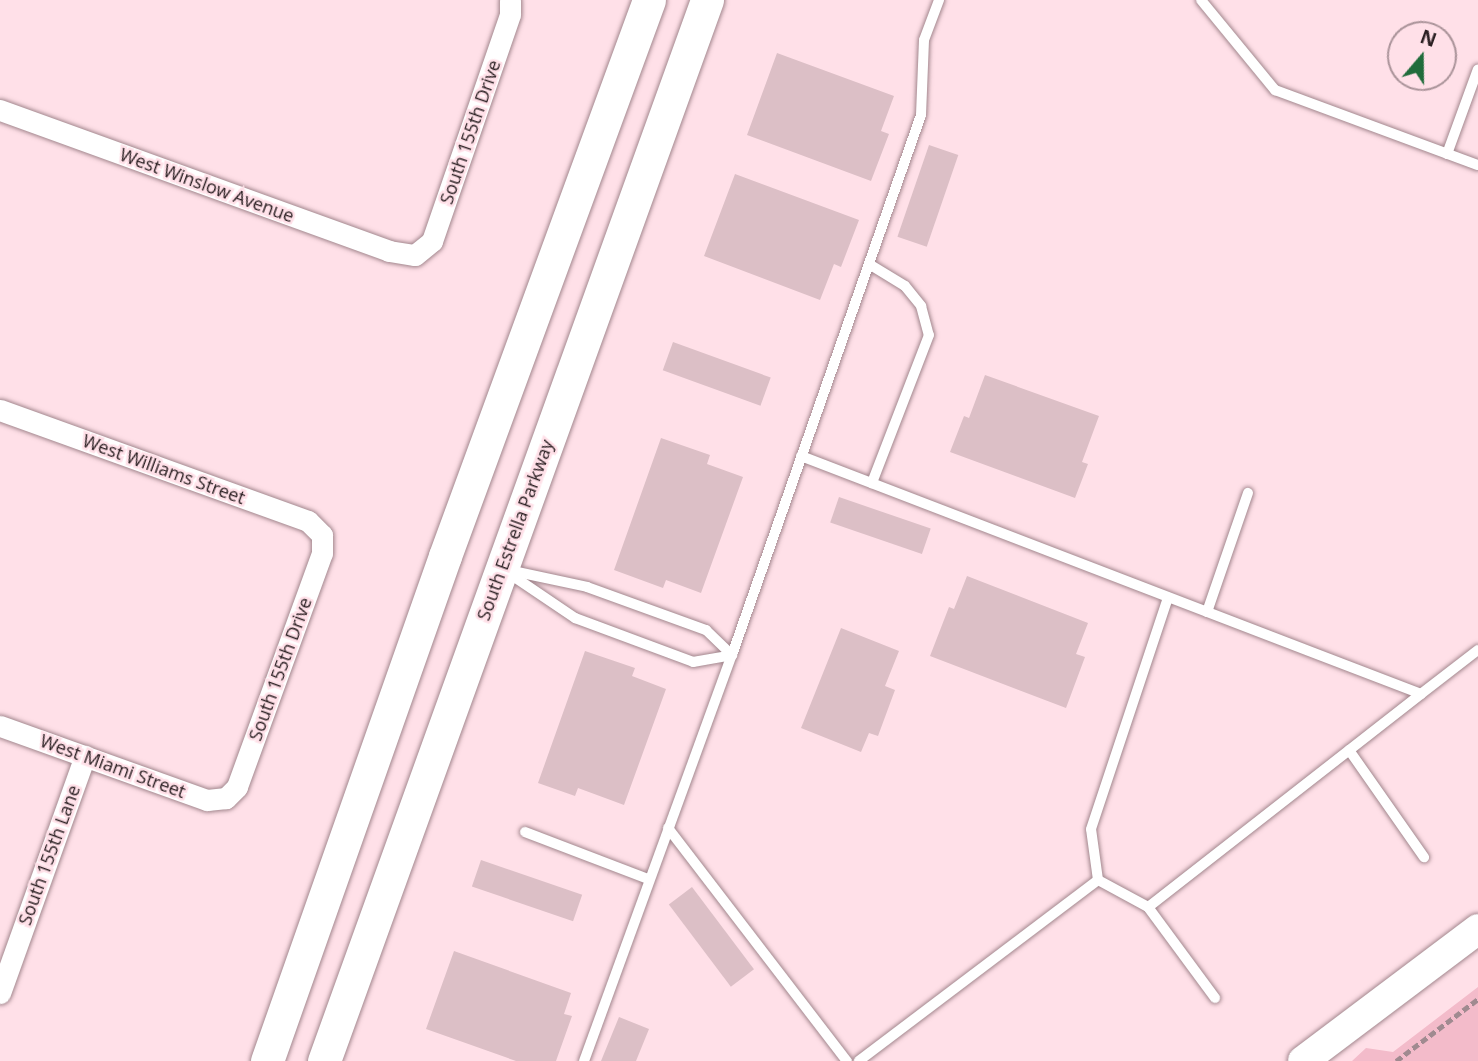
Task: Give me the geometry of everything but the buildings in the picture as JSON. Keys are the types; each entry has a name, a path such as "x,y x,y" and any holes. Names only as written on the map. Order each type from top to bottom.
{"main road":[{"path":"267,1061 445,556 649,0"},
{"name":"South Estrella Parkway","path":"324,1061 707,0"}],"street":[{"name":"South 155th Drive","path":"415,255 432,241 510,14 510,0"},
{"name":"West Winslow Avenue","path":"0,110 389,251 415,255"},
{"name":"West Williams Street","path":"0,410 308,521 323,535"},
{"name":"South 155th Drive","path":"226,798 237,787 322,553 323,535"},
{"name":"West Miami Street","path":"0,726 208,800 226,798"},
{"name":"South 155th Lane","path":"0,993 85,756"},
{"path":"1304,1061 1478,929"}],"lane":[{"path":"584,1061 732,655 921,115 924,40 939,0"},
{"path":"1201,0 1275,90 1478,165"},
{"path":"1447,153 1478,69"},
{"path":"869,264 905,286 921,306 929,335 872,483"},
{"path":"801,456 1421,694"},
{"path":"1207,612 1248,493"},
{"path":"502,568 575,618 588,623 693,662 732,655"},
{"path":"502,568 587,587 706,630 732,655"},
{"path":"1098,880 1091,829 1168,597"},
{"path":"1149,907 1478,650"},
{"path":"1349,750 1424,857"},
{"path":"668,828 847,1061"},
{"path":"525,832 648,880"},
{"path":"1098,880 1149,907 1215,998"},
{"path":"859,1061 1098,880"}],"path":[{"path":"1396,1061 1478,999"}],"shaded area":[{"path":"1478,987 1478,1061 1352,1061 1366,1048 1393,1052"}]}
